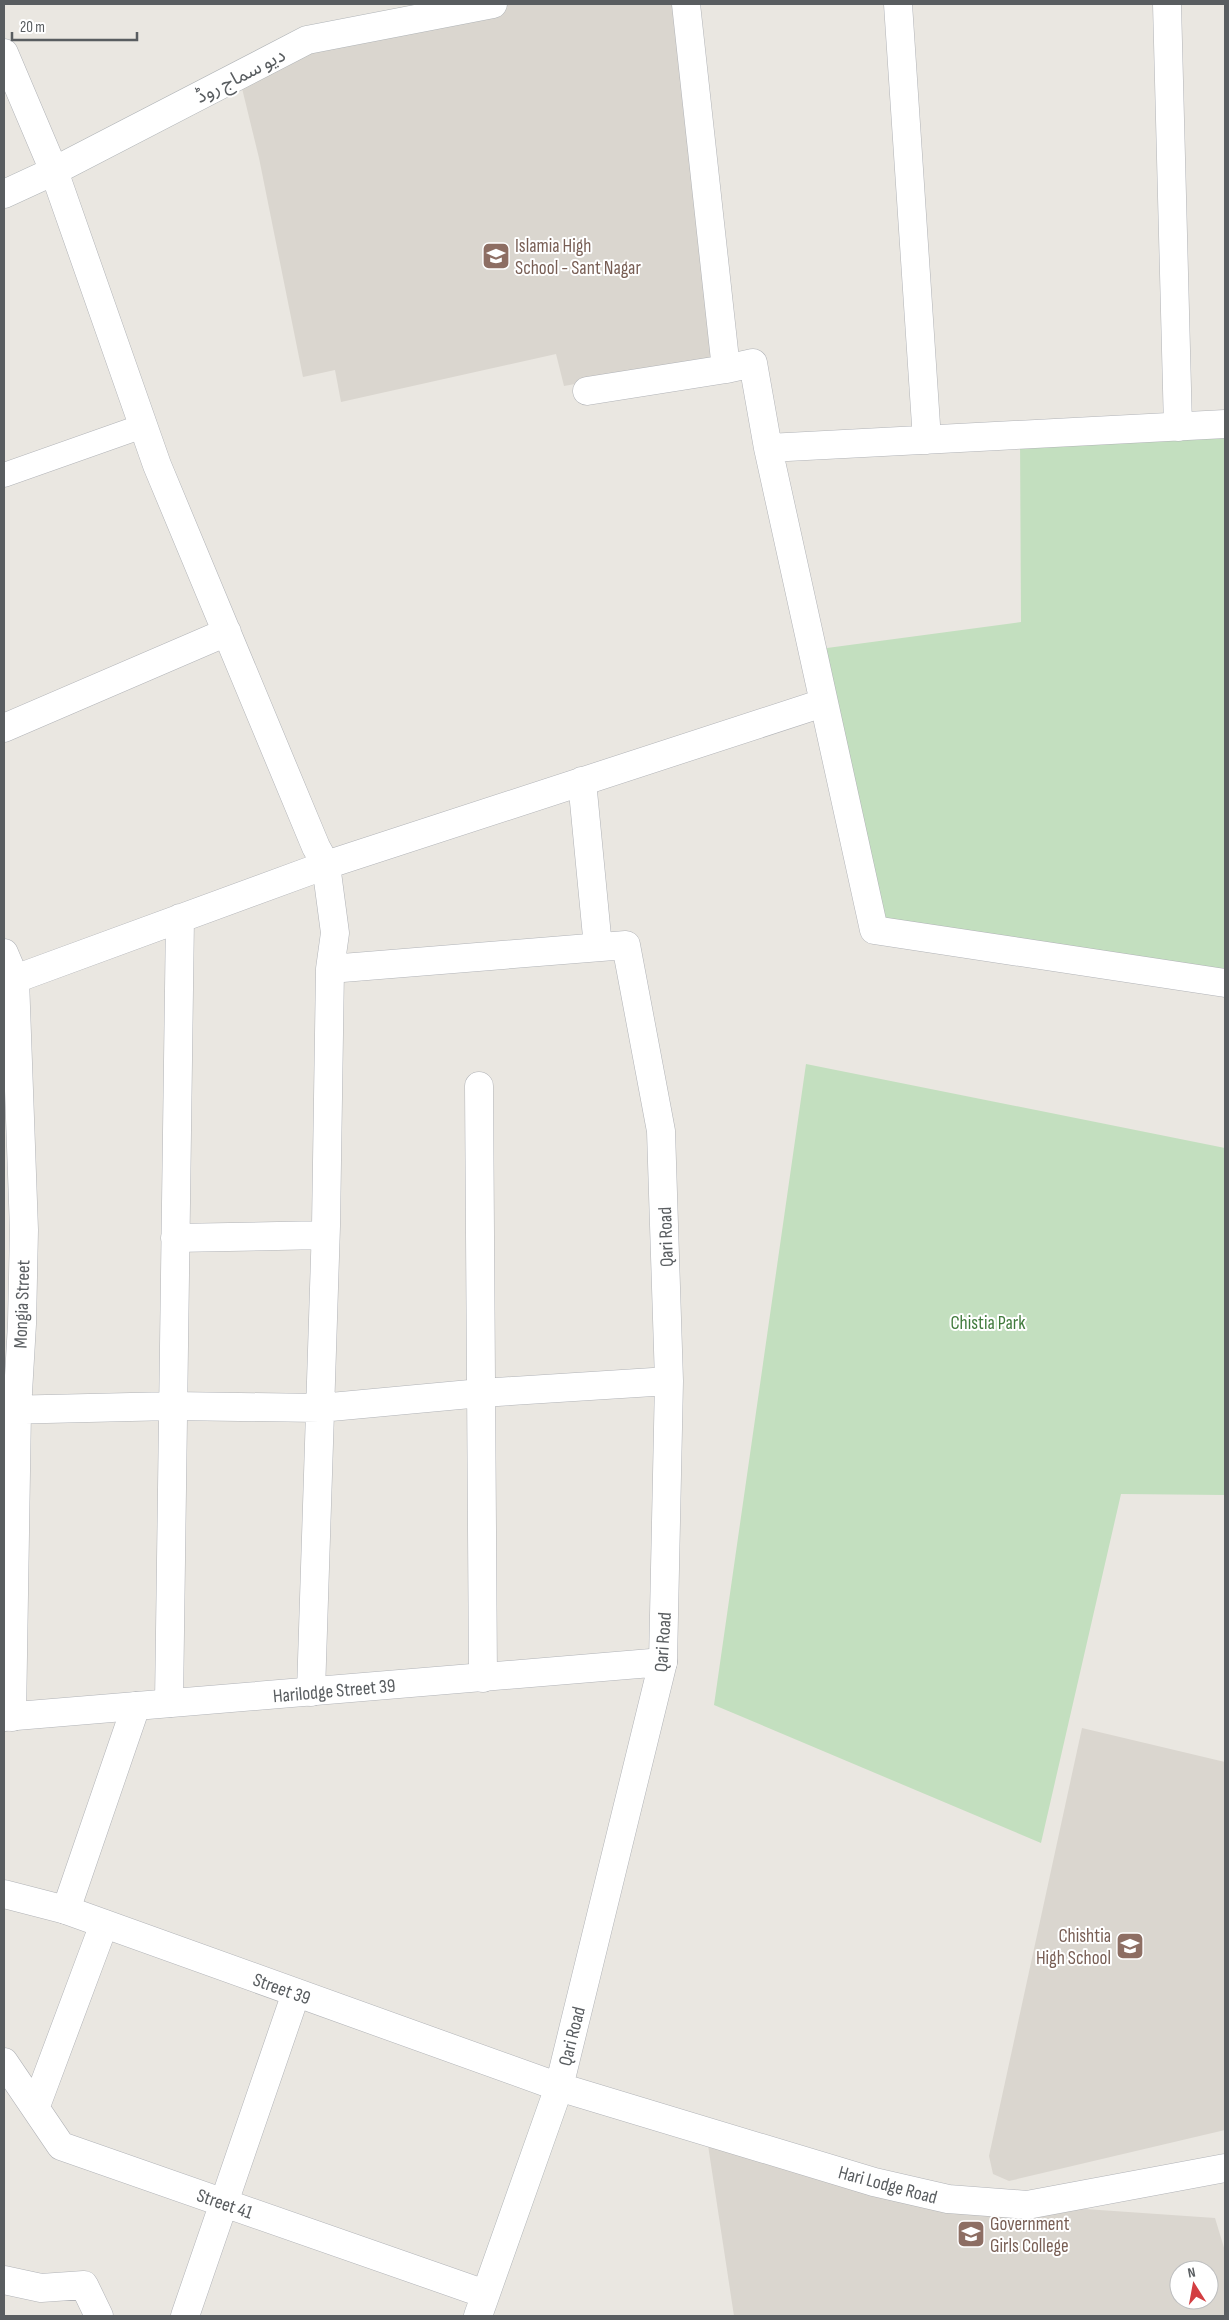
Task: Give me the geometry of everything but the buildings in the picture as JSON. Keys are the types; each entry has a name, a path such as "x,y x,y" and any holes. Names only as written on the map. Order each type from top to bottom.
{"street":[{"name":"دیو سماج روڈ","path":"4,194 54,171 307,40 493,4"},
{"path":"686,4 726,369"},
{"path":"898,4 927,440"},
{"path":"1167,4 1178,427"},
{"path":"4,53 54,171 157,465 316,847 326,865 335,933 330,969 325,1235 311,1692"},
{"path":"587,391 752,364 768,448 874,930 1225,983"},
{"path":"768,448 1225,424"},
{"path":"4,728 227,632"},
{"path":"15,979 326,865 823,703"},
{"path":"330,969 598,947 582,781"},
{"path":"169,1703 180,918"},
{"name":"Qari Road","path":"482,2305 559,2087 664,1662 669,1381 662,1131 626,945 598,947"},
{"name":"Mongia Street","path":"4,953 15,979 8,1717"},
{"path":"479,1086 483,1678"},
{"path":"175,1238 325,1235"},
{"path":"10,1410 173,1406 320,1408 481,1393 669,1381"},
{"name":"Harilodge Street 39","path":"8,1717 664,1662"},
{"path":"66,1910 136,1706"},
{"name":"Street 39","path":"4,1894 66,1910 559,2087"},
{"path":"36,2106 104,1924"},
{"path":"185,2316 296,1993"},
{"name":"Street 41","path":"4,2062 36,2106 61,2146 224,2203 482,2305"},
{"name":"Hari Lodge Road","path":"559,2087 874,2182 948,2200 1027,2205 1225,2168"},
{"path":"4,2280 41,2288 84,2285 99,2316"}],"lane":[{"path":"4,475 144,426"}],"shaded area":[{"name":"Islamia High School - Sant Nagar","path":"491,4 686,4 725,357 564,386 556,354 341,402 335,370 303,377 259,158 239,76 307,40"},
{"name":"Chishtia High School","path":"1082,1728 1225,1762 1225,2130 1009,2181 993,2174 989,2156"},
{"name":"Government Girls College","path":"706,2132 1027,2205 1215,2218 1225,2251 1225,2316 734,2316"}],"green space":[{"path":"1225,424 1225,983 874,930 812,650 1021,622 1020,435"},
{"name":"Chistia Park","path":"806,1064 1225,1148 1225,1495 1121,1494 1041,1843 714,1705"}],"place":[{"name":"Islamia High School - Sant Nagar","path":"496,256"},
{"name":"Chishtia High School","path":"1130,1946"},
{"name":"Government Girls College","path":"971,2234"}]}
